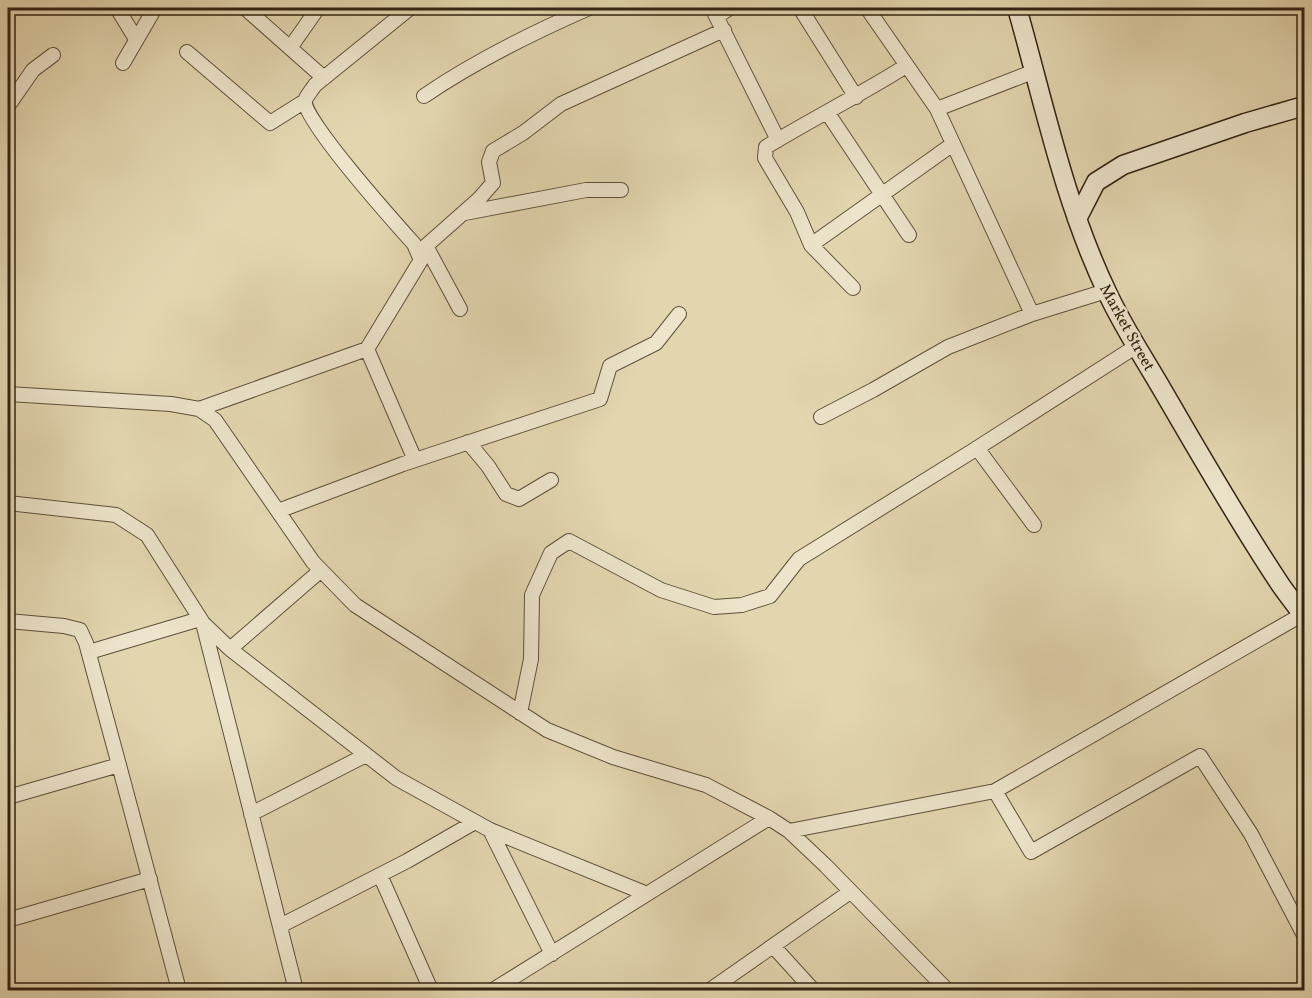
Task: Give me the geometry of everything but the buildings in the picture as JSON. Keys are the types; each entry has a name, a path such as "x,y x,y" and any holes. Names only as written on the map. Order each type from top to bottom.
{"street":[{"path":"117,8 136,39"},
{"path":"123,63 155,8"},
{"path":"245,8 324,78"},
{"path":"290,48 318,8"},
{"path":"188,52 270,123 305,101 315,85 410,8"},
{"path":"424,96 458,72 556,22 589,8"},
{"path":"730,8 714,12 778,140"},
{"path":"800,8 856,97"},
{"path":"867,8 937,109 1032,314"},
{"name":"Market Street","path":"1017,8 1077,219 1106,291 1135,347 1158,381 1221,492 1281,586 1304,616"},
{"path":"199,409 367,348 421,260 422,250 479,199 493,183 489,162 493,150 523,133 561,104 724,30"},
{"path":"8,106 33,70 53,55"},
{"path":"853,288 811,245 797,212 765,158 766,147 906,66"},
{"path":"937,109 1035,71"},
{"path":"305,101 306,109 319,132 414,244 422,250 460,309"},
{"path":"1077,219 1096,182 1123,165 1245,123 1305,106"},
{"path":"828,112 909,235"},
{"path":"811,245 953,144"},
{"path":"463,214 586,190 621,190"},
{"path":"821,417 948,347 1032,314 1106,291"},
{"path":"278,511 415,460 600,399 610,366 656,343 679,314"},
{"path":"520,713 531,659 532,595 551,553 569,541 661,590 714,607 742,605 770,596 799,559 1135,347"},
{"path":"367,348 415,460"},
{"path":"8,394 171,404 199,409 215,420 320,571 355,605 547,730 613,757 706,785 789,831 947,990"},
{"path":"468,442 488,466 506,494 519,500 551,480"},
{"path":"977,448 1034,525"},
{"path":"8,503 116,515 147,535 201,621 230,649 396,778 490,830 648,894"},
{"path":"230,649 320,571"},
{"path":"789,831 995,791 1304,616"},
{"path":"8,621 64,626 80,630 150,879 177,990"},
{"path":"88,652 201,621"},
{"path":"201,621 296,990"},
{"path":"251,814 366,755"},
{"path":"995,791 1031,852 1200,756 1251,834 1305,935"},
{"path":"8,797 119,765"},
{"path":"494,990 769,818"},
{"path":"280,926 380,875 475,822"},
{"path":"490,830 552,954"},
{"path":"380,875 431,990"},
{"path":"8,920 150,879"},
{"path":"710,990 850,892"},
{"path":"773,946 813,990"}]}
